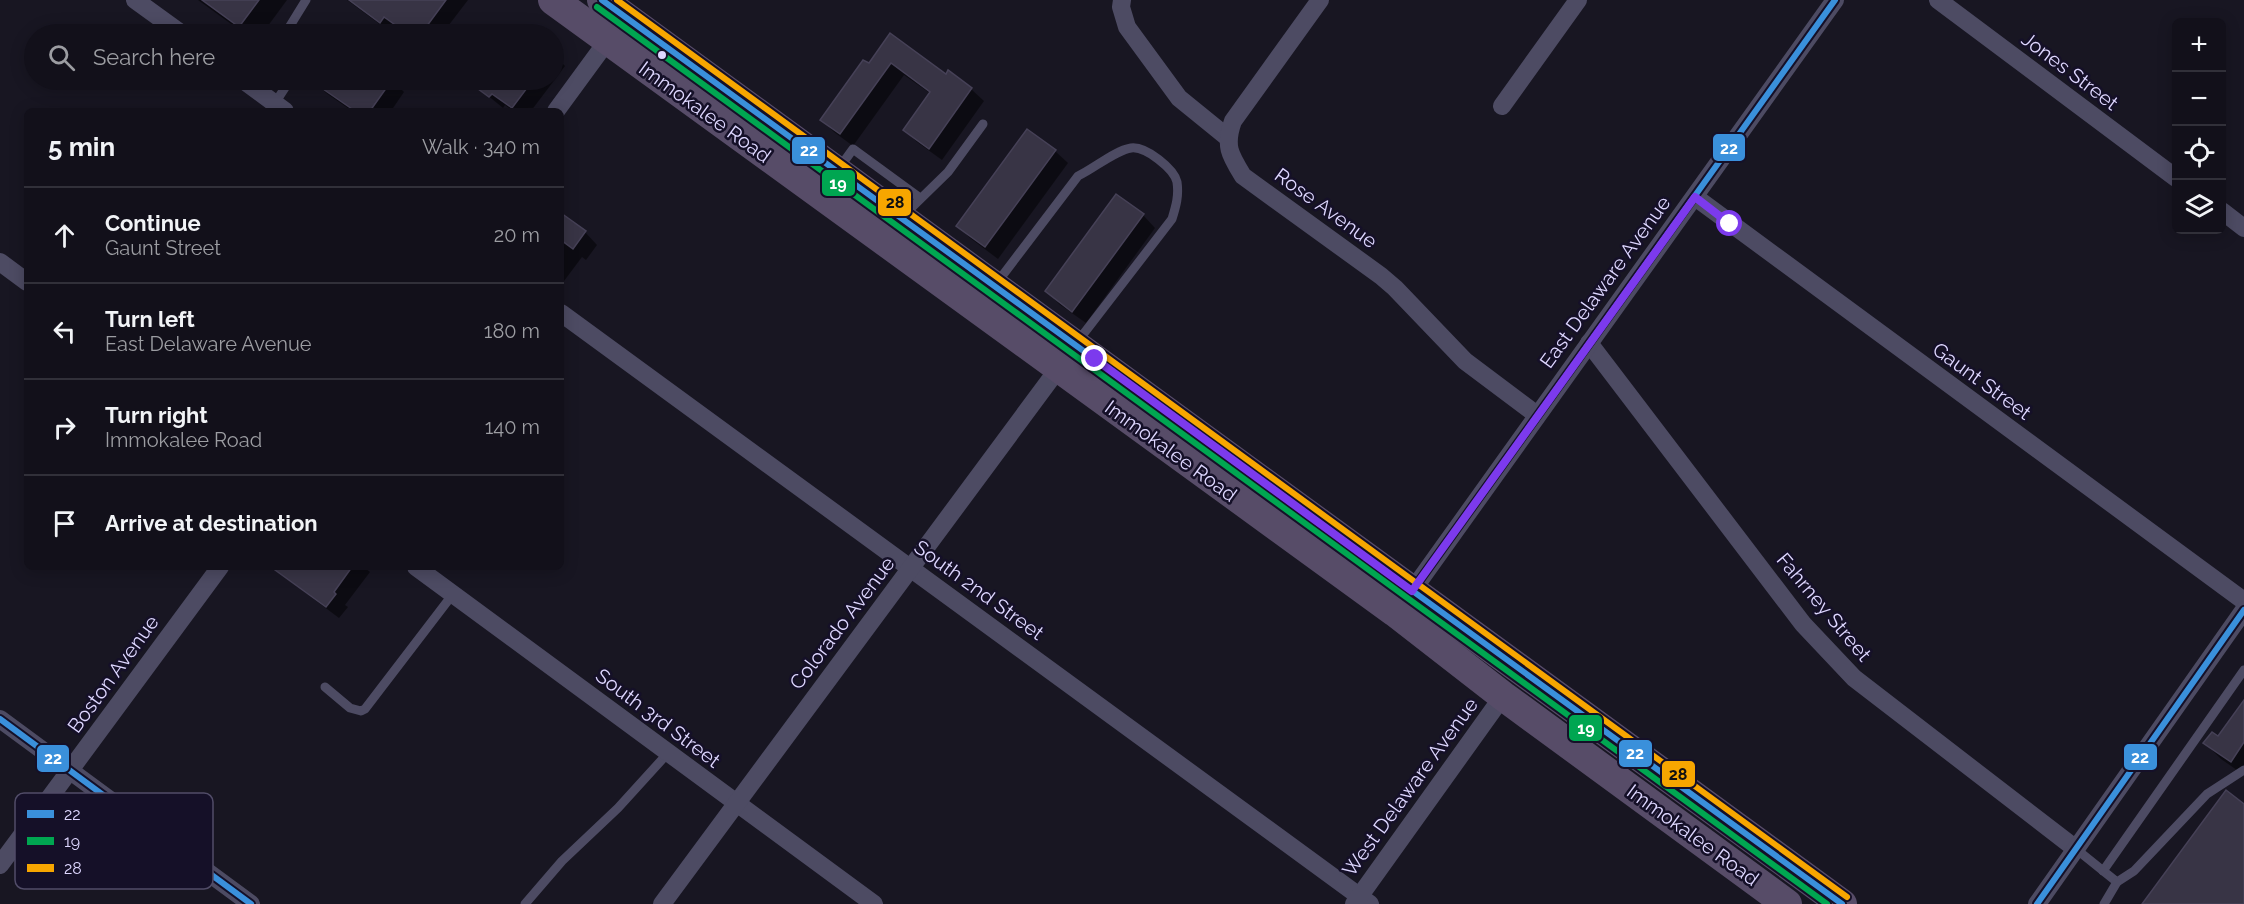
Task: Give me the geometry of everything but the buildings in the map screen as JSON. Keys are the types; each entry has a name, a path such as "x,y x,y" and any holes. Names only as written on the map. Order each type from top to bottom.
{"main road":[{"name":"Immokalee Road","path":"552,0 618,14 836,171 910,208 995,286 1076,345 1404,602 1503,696 1787,904"},
{"name":"Immokalee Road","path":"618,14 1058,369 1404,602 1522,671 1842,904"},
{"path":"1058,369 1076,345"},
{"path":"1503,696 1522,671"}],"street":[{"path":"135,0 168,24"},
{"path":"1122,0 1121,7 1127,27 1179,98 1227,137 1233,122 1250,95 1320,0"},
{"path":"1502,106 1578,0"},
{"name":"East Delaware Avenue","path":"1404,602 1835,0"},
{"name":"Jones Street","path":"1938,0 2172,175"},
{"path":"558,108 618,14"},
{"path":"257,90 280,107"},
{"name":"Rose Avenue","path":"1227,137 1230,154 1243,176 1381,276 1465,361 1537,415"},
{"name":"Gaunt Street","path":"1695,197 2244,601"},
{"path":"2226,214 2244,228"},
{"path":"0,262 24,280"},
{"name":"South 2nd Street","path":"564,315 1362,901"},
{"name":"Fahrney Street","path":"1589,343 1803,624 1837,662 1875,695 2076,849"},
{"name":"Colorado Avenue","path":"662,904 1058,369"},
{"name":"Boston Avenue","path":"54,793 218,570"},
{"name":"South 3rd Street","path":"420,570 874,904"},
{"path":"2037,904 2244,610"},
{"name":"West Delaware Avenue","path":"1362,901 1503,696"},
{"path":"0,719 100,793"},
{"name":"Boston Avenue","path":"0,865 15,845"},
{"path":"213,876 251,904"}],"lane":[{"path":"291,24 306,0"},
{"path":"280,107 286,90"},
{"path":"910,208 948,172 983,124"},
{"path":"995,286 1078,176 1095,169 1115,154 1133,148 1145,150 1161,162 1177,180 1178,202 1172,219 1076,345"},
{"path":"325,687 350,708 361,711 365,709 453,594"},
{"path":"2103,871 2244,670"},
{"path":"525,904 562,861 618,808 668,753"},
{"path":"2104,904 2118,882 2134,871 2207,794 2244,770"},
{"path":"2076,849 2118,882"}],"transit line":[{"name":"22","path":"602,0 1842,904"},
{"name":"28","path":"617,0 1847,897"},
{"name":"22","path":"1412,591 1835,0"},
{"name":"19","path":"597,7 1827,904"},
{"name":"22","path":"2037,904 2244,610"},
{"name":"22","path":"0,719 100,793"},
{"name":"22","path":"213,876 251,904"}],"route":[{"path":"1095,359 1412,591 1695,197 1730,224"}]}
